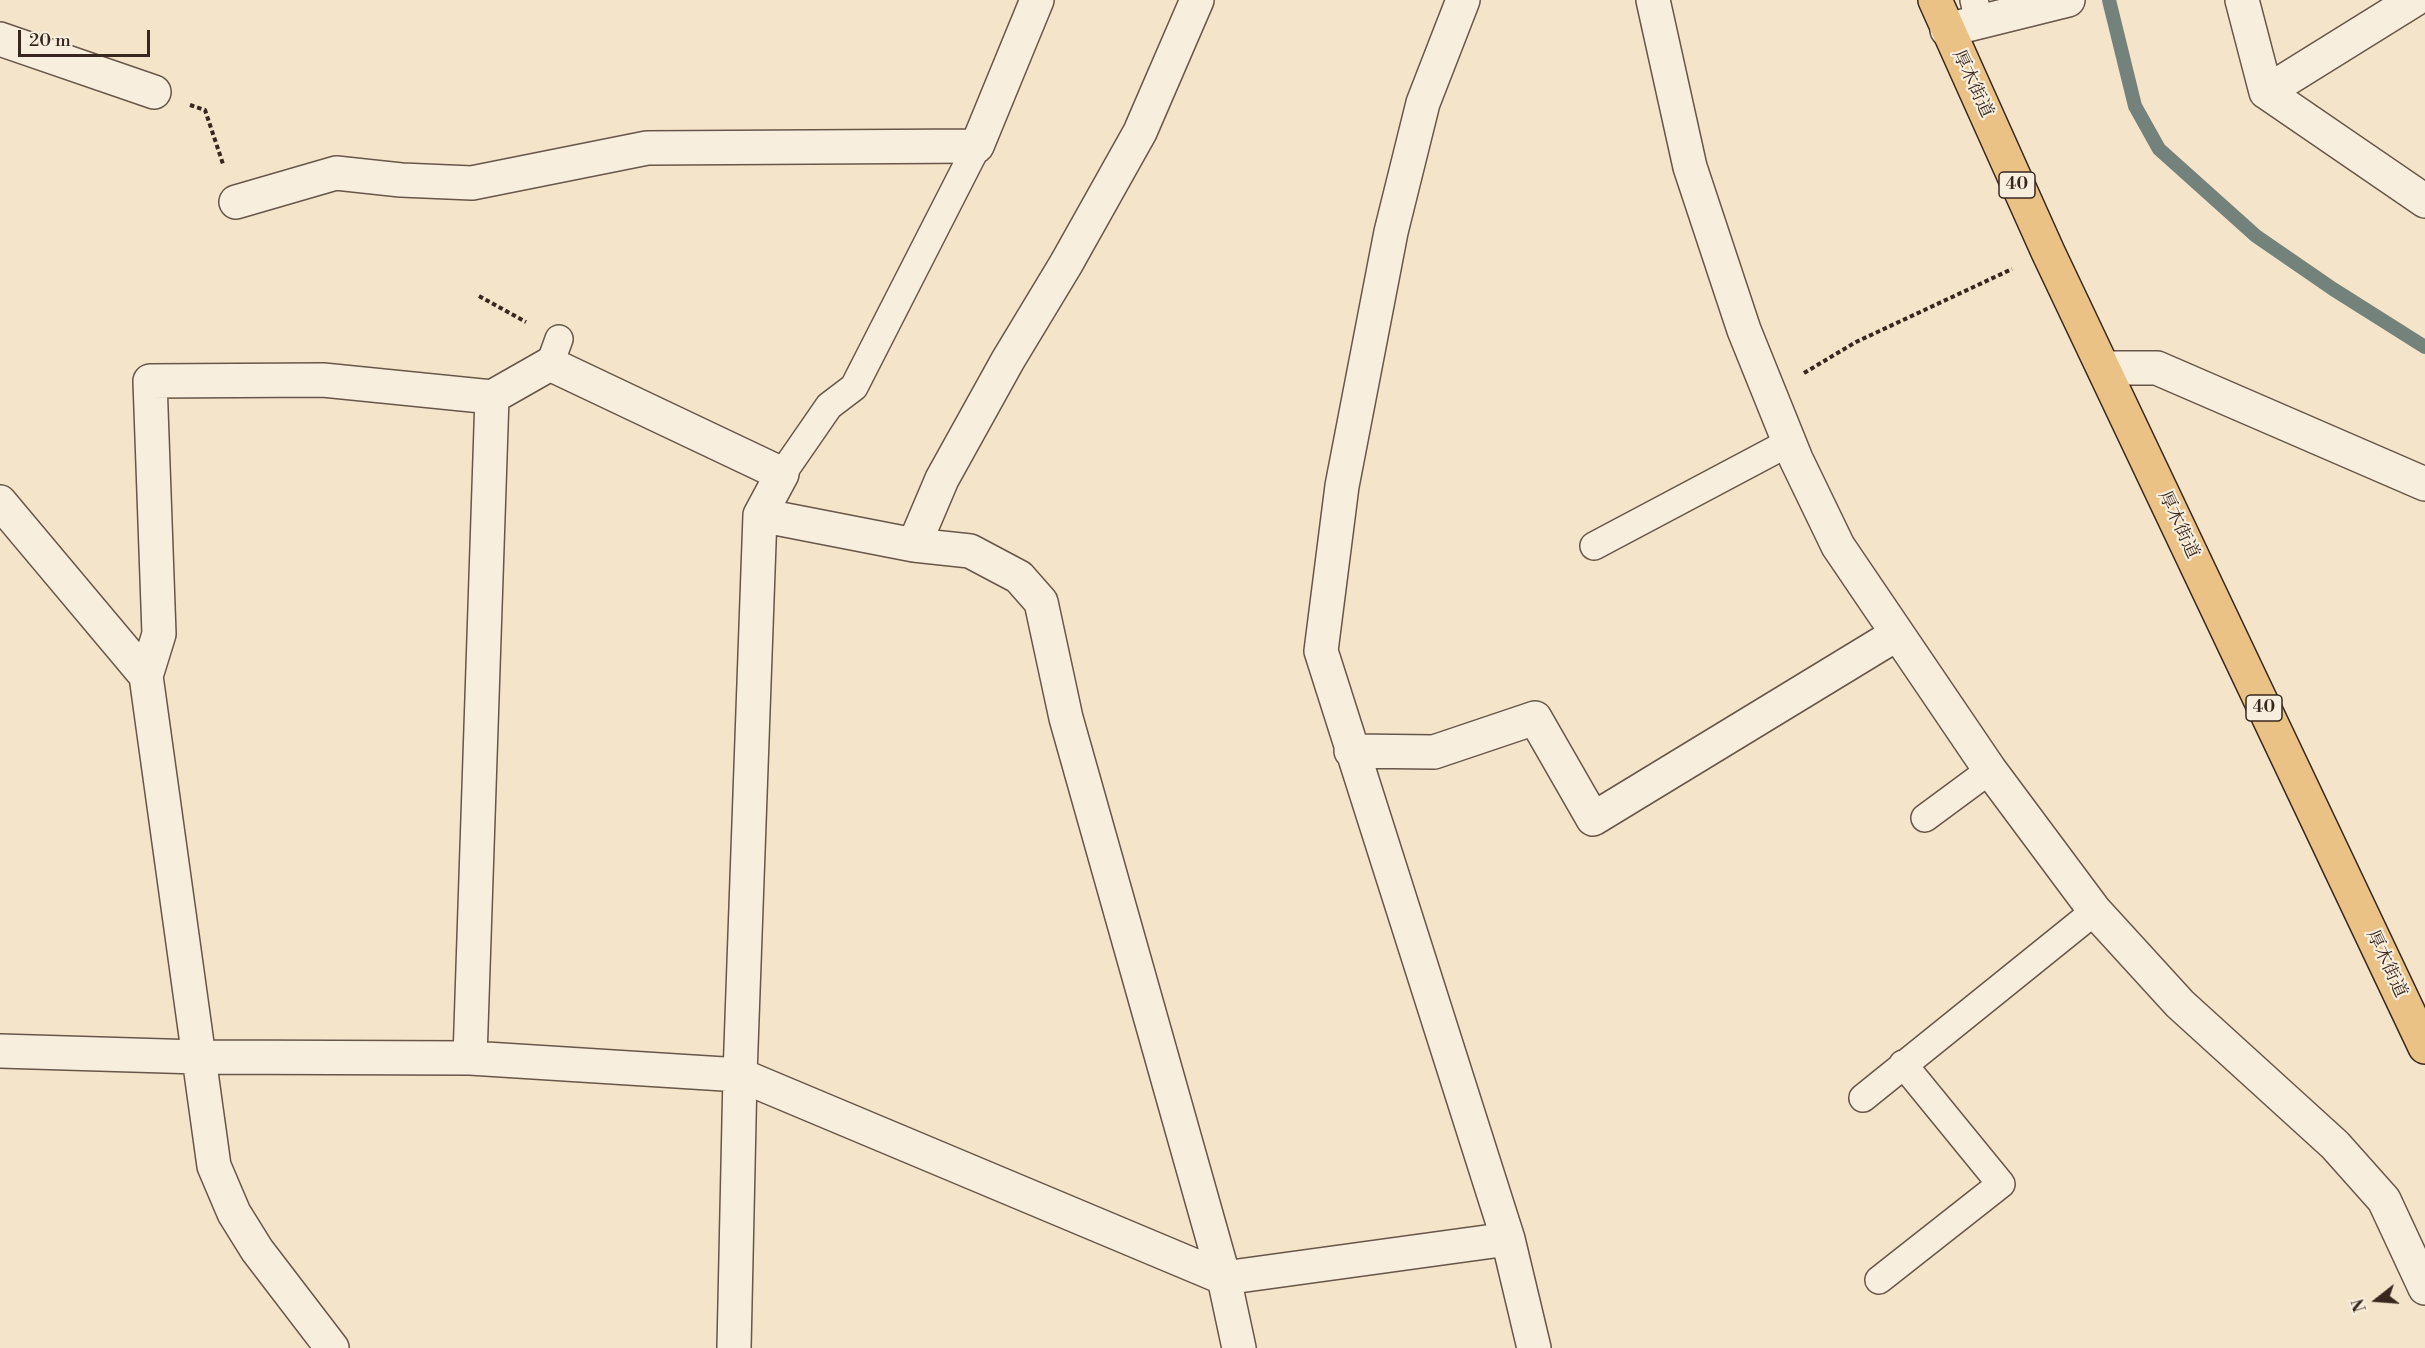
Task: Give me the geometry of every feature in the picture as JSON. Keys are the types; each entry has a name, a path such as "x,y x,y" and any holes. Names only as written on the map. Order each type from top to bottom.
{"main road":[{"name":"厚木街道","path":"1941,15 2048,252 2425,1047"}],"street":[{"path":"236,202 336,173 401,180 472,183 647,148 977,146 1037,0"},
{"path":"914,545 942,479 1140,132 1197,0"},
{"path":"1463,0 1420,113 1391,232 1342,486 1321,651 1508,1239 1534,1348"},
{"path":"1653,0 1690,167 1744,330 1790,442 1838,546 1990,771 2096,912 2180,1004 2335,1145 2384,1200 2425,1288"},
{"path":"1941,15 2068,0"},
{"path":"2242,0 2266,92 2425,201"},
{"path":"2266,92 2414,0"},
{"path":"0,39 154,92"},
{"path":"332,1348 257,1250 234,1213 214,1166 146,676 159,634 150,381 323,380 492,397 554,351 782,474 760,516 740,1075 734,1348"},
{"path":"2104,368 2157,368 2425,484"},
{"path":"470,1058 492,397"},
{"path":"0,502 146,676"},
{"path":"760,516 914,545 970,551 1018,577 1041,602 1066,718 1224,1278 1239,1348"},
{"path":"1351,751 1434,752 1535,718 1593,819 1897,634"},
{"path":"0,1051 198,1057 470,1058 740,1075 1224,1278 1508,1239"}],"lane":[{"path":"782,474 829,406 854,387 977,146"},
{"path":"1594,546 1790,442"},
{"path":"1924,818 1990,771"},
{"path":"1863,1098 2096,912"},
{"path":"1879,1280 2001,1184 1904,1064"}],"path":[{"path":"154,92 205,110 236,202"},
{"path":"1768,389 1820,366 1856,342 2048,252"},
{"path":"479,296 496,307"}],"waterway":[{"path":"2109,0 2135,106 2159,149 2256,236 2333,289 2425,347"}]}
